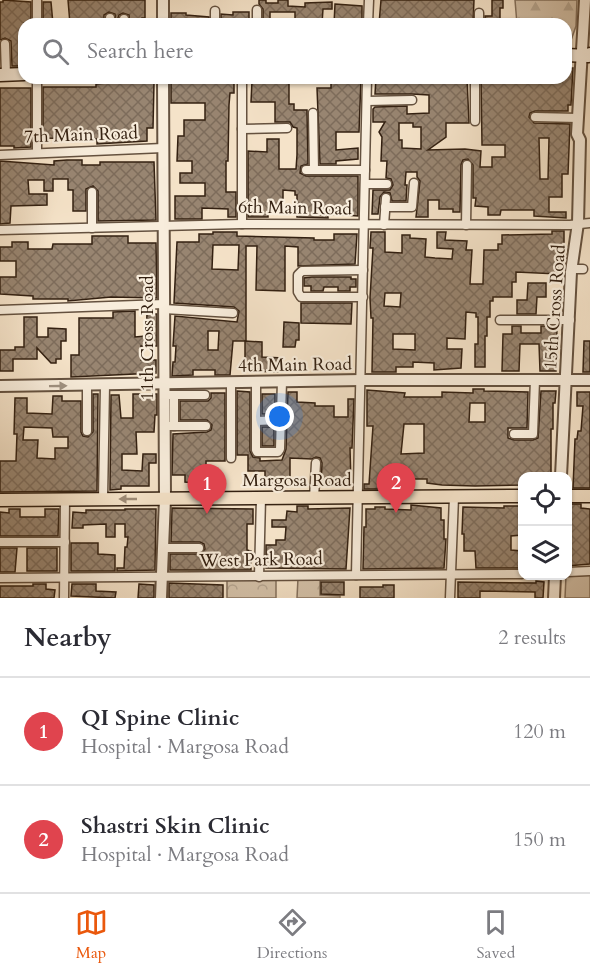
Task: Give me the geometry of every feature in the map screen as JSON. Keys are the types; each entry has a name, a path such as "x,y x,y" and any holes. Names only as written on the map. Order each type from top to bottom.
{"main road":[{"path":"3,75 18,74"},
{"name":"Margosa Road","path":"0,500 518,496"},
{"path":"572,496 590,496"}],"street":[{"path":"163,0 163,18"},
{"path":"369,0 369,18"},
{"name":"15th Cross Road","path":"580,140 577,134 586,58 585,0"},
{"path":"37,1 37,18"},
{"path":"257,10 257,18"},
{"name":"15th Cross Road","path":"561,472 570,320 577,269 580,140 583,133 590,10"},
{"path":"215,11 215,18"},
{"path":"479,13 479,18"},
{"path":"3,75 5,44"},
{"path":"37,84 37,153"},
{"name":"11th Cross Road","path":"161,598 169,426 164,306 163,84"},
{"path":"242,84 242,224"},
{"path":"356,574 367,84"},
{"path":"475,84 475,121"},
{"path":"367,101 412,100"},
{"path":"313,113 310,170 365,170"},
{"path":"536,117 578,118"},
{"path":"242,129 287,128"},
{"name":"7th Main Road","path":"0,154 163,148"},
{"path":"466,225 467,165"},
{"path":"384,225 385,202 412,207 414,183"},
{"path":"365,184 387,184"},
{"path":"92,192 92,228"},
{"name":"6th Main Road","path":"0,230 242,224 590,223"},
{"path":"363,270 302,271 298,275 298,292 302,297 363,297"},
{"path":"0,310 164,306 233,313"},
{"path":"500,320 570,320"},
{"path":"514,434 533,434 535,380"},
{"name":"4th Main Road","path":"0,386 105,385 167,391 231,382 590,380"},
{"path":"256,382 256,451 278,452 282,381"},
{"path":"231,382 231,458"},
{"path":"103,499 105,385"},
{"path":"87,386 87,431"},
{"path":"167,391 205,395"},
{"path":"256,421 281,420"},
{"path":"169,426 206,426"},
{"path":"314,498 316,463"},
{"path":"450,598 454,497"},
{"path":"259,577 261,498"},
{"path":"64,598 65,499"},
{"path":"0,542 65,542"},
{"path":"163,548 199,548"},
{"path":"572,572 590,571"},
{"name":"West Park Road","path":"0,578 518,574"},
{"path":"554,598 555,580"}],"green space":[{"path":"515,0 577,0 576,26 572,37 572,18 516,18"},
{"path":"590,575 590,598 565,598 566,580 572,580 572,576"},
{"path":"320,577 320,595 340,596 340,598 297,598 298,578"},
{"path":"227,579 276,580 276,598 227,598"}],"building":[{"path":"3,0 31,2 31,18 18,18 18,66 12,66 11,41 5,38 0,40 0,2"},
{"path":"68,0 145,0 145,18 129,18 129,15 123,13 115,18 115,14 109,12 104,15 104,18 70,18"},
{"path":"259,0 266,0 266,3 278,3 278,0 288,0 288,6 305,7 305,3 332,2 332,9 323,9 322,18 295,18 295,12 270,12 270,18 263,18 263,9"},
{"path":"381,0 474,0 473,18 380,18"},
{"path":"492,0 503,0 500,18 485,18 485,16 492,16"},
{"path":"43,2 51,2 52,18 43,18"},
{"path":"335,4 362,6 362,18 334,18"},
{"path":"233,12 249,12 249,18 221,18 221,14 233,15"},
{"path":"171,13 209,17 209,18 171,18"},
{"path":"573,68 571,105 568,105 568,111 535,111 530,113 529,117 534,123 570,124 568,174 562,174 562,197 549,197 549,212 566,212 566,218 534,216 534,210 501,210 500,215 488,215 488,207 475,206 473,165 468,159 463,160 461,165 460,212 453,212 453,209 439,209 439,200 428,200 428,217 416,217 420,181 417,172 406,172 406,201 392,201 390,193 384,192 380,197 378,214 372,214 373,190 390,190 393,185 391,179 386,178 387,161 381,161 382,137 379,132 385,122 373,122 373,109 375,107 407,106 407,114 429,113 429,95 375,94 376,84 467,84 469,123 446,123 446,137 428,150 481,151 480,167 492,167 492,157 505,157 505,145 482,145 481,84 572,84","holes":["399,123 413,123 413,127 421,127 421,149 402,148 402,140 399,140","539,138 549,138 548,179 540,179"]},
{"path":"96,84 154,84 153,128 147,128 147,141 97,144 97,139 43,138 43,87 96,87"},
{"path":"171,84 234,84 234,93 230,93 229,105 226,192 236,192 236,217 228,217 228,209 202,208 202,219 175,219 175,196 205,196 205,183 180,183 180,173 192,173 192,161 177,161 178,136 184,136 184,120 205,120 205,103 171,103"},
{"path":"252,84 289,84 289,104 294,104 294,110 307,110 308,164 301,166 300,173 306,176 358,176 358,216 328,214 328,218 297,217 295,191 283,190 283,208 268,208 268,217 248,217 248,151 267,152 267,139 279,139 279,169 296,169 297,155 297,128 293,127 290,122 275,122 275,102 251,102"},
{"path":"331,84 361,84 359,132 336,132 336,150 358,148 358,159 336,161 336,164 320,164 317,88 331,88"},
{"path":"0,88 31,88 31,147 0,146"},
{"path":"82,160 82,165 100,165 100,162 154,162 156,220 98,221 98,191 93,186 86,189 86,211 73,211 73,190 68,190 68,179 53,179 53,191 44,191 44,180 28,180 29,194 47,194 47,205 11,206 10,223 0,224 0,161 54,165 54,161"},
{"path":"552,231 564,231 564,246 559,246 558,274 516,272 516,282 512,282 512,297 493,297 493,301 490,301 490,317 487,317 487,336 485,336 485,367 475,367 478,317 476,313 466,312 465,339 447,338 447,349 462,349 461,368 434,370 434,363 413,362 413,367 396,367 396,372 372,372 373,318 371,318 370,298 373,248 370,248 371,232 385,232 385,252 402,253 402,235 426,239 425,257 435,258 452,259 453,249 437,248 437,232 446,232 445,240 467,241 466,250 472,250 470,284 483,284 484,250 498,250 498,244 502,244 502,235 552,234","holes":["385,293 401,293 400,307 384,306","393,334 415,334 415,350 393,349"]},
{"path":"213,232 237,232 237,236 334,240 334,234 357,234 355,264 298,266 298,247 285,246 285,291 256,290 257,246 246,246 246,341 233,341 230,375 215,375 215,370 193,370 193,375 172,376 176,346 173,346 175,316 237,322 239,311 234,307 174,303 177,242 199,242 199,234 213,234","holes":["213,245 239,245 238,270 212,269","208,331 219,331 218,350 208,350"]},
{"path":"92,236 128,236 128,243 156,243 157,298 111,297 68,301 68,299 33,299 33,296 0,294 0,277 16,277 16,261 0,261 0,247 12,247 12,242 28,242 28,249 52,249 53,244 92,244"},
{"path":"351,277 351,279 356,279 356,287 350,287 350,291 338,291 338,287 324,287 323,291 311,291 311,286 304,286 304,278"},
{"path":"528,283 546,283 546,297 537,297 536,314 517,314 517,300 527,300"},
{"path":"301,303 352,303 351,324 301,323"},
{"path":"135,311 135,337 146,336 147,314 157,314 157,346 141,346 141,360 156,360 156,373 71,377 71,355 79,355 79,318 113,318 113,312"},
{"path":"24,317 37,317 37,337 48,337 48,328 66,329 66,341 61,341 61,359 56,359 56,363 51,363 37,348 37,359 13,359 13,371 0,371 0,350 15,350 15,347 24,347"},
{"path":"284,322 299,323 299,340 296,340 295,347 283,347"},
{"path":"512,326 521,326 521,333 541,333 541,326 557,326 556,371 540,371 539,344 520,344 519,371 502,371 503,334 512,334"},
{"path":"245,341 262,342 262,357 283,358 282,372 245,371"},
{"path":"584,341 590,341 590,372 583,372"},
{"path":"473,389 484,389 484,391 528,392 527,428 508,428 508,438 533,440 538,438 541,391 556,391 555,403 553,403 553,429 551,429 551,472 518,472 518,485 442,485 427,483 427,479 408,479 407,486 388,485 388,489 364,489 364,484 369,484 373,426 367,426 367,390 405,393 404,397 442,397 442,392 473,393","holes":["470,403 485,403 485,422 469,422","404,424 424,424 424,453 401,454"]},
{"path":"237,391 250,392 250,451 253,457 260,458 260,461 282,460 286,449 288,392 297,392 297,402 315,403 315,406 334,406 334,417 348,417 348,399 354,399 352,448 350,448 351,483 321,484 322,463 320,458 290,458 290,480 278,480 278,487 265,487 265,471 248,471 248,455 237,455"},
{"path":"577,392 590,392 590,488 573,488 575,439 577,439 578,431 581,431 583,406 577,406"},
{"path":"211,393 225,393 225,461 206,461 206,484 185,482 185,475 172,475 173,434 207,432 211,430 212,425 207,420 180,420 180,401 208,401"},
{"path":"93,394 98,394 97,491 0,492 0,461 16,461 15,398 27,398 27,413 52,414 53,396 62,396 62,401 81,401 81,432 83,436 88,437 93,432","holes":["24,427 52,428 53,437 68,437 68,448 55,448 55,459 37,458 38,440 23,440"]},
{"path":"133,394 157,394 157,415 155,415 154,432 136,432 137,454 122,454 122,470 142,471 143,454 156,454 156,463 149,463 149,486 121,486 121,489 110,490 111,395 119,395 121,418 133,418"},
{"path":"262,394 275,394 275,414 262,414"},
{"path":"262,427 274,427 274,446 262,446"},
{"path":"572,504 581,504 581,508 590,509 590,564 572,566"},
{"path":"411,505 441,508 441,520 444,520 444,539 446,539 444,568 363,569 366,509 385,507 385,509 411,510"},
{"path":"297,506 308,506 308,509 350,508 346,569 266,568 266,545 276,545 276,540 285,540 286,527 272,527 272,520 286,520 287,511 297,512"},
{"path":"504,506 518,506 518,535 511,536 511,550 518,551 518,568 476,568 475,551 464,551 463,507 504,508"},
{"path":"172,508 253,509 253,524 247,524 247,550 251,551 251,570 170,570 170,554 200,554 205,549 204,544 200,542 171,542"},
{"path":"9,509 20,509 20,517 45,517 45,509 59,509 58,536 0,536 0,512 9,513"},
{"path":"156,509 155,570 117,571 117,568 124,568 128,537 125,537 125,524 115,524 115,537 106,537 106,524 72,528 73,512"},
{"path":"71,543 98,543 98,554 115,555 115,571 71,571"},
{"path":"0,548 17,548 15,572 0,572"},
{"path":"27,548 57,548 57,571 27,571"},
{"path":"536,581 544,582 543,598 535,598 535,592 480,591 480,598 458,598 458,582 536,583"},
{"path":"321,582 344,582 344,595 321,594"},
{"path":"169,583 223,585 223,598 169,598"},
{"path":"33,584 46,584 46,589 55,590 54,598 0,598 0,586 33,586"},
{"path":"72,584 96,584 96,591 116,592 115,598 71,596"},
{"path":"139,584 154,585 154,598 138,598"},
{"path":"383,585 394,585 394,598 360,598 360,587 383,587"}],"place":[{"name":"Shastri Skin Clinic","path":"396,513"},
{"name":"QI Spine Clinic","path":"207,514"}]}
